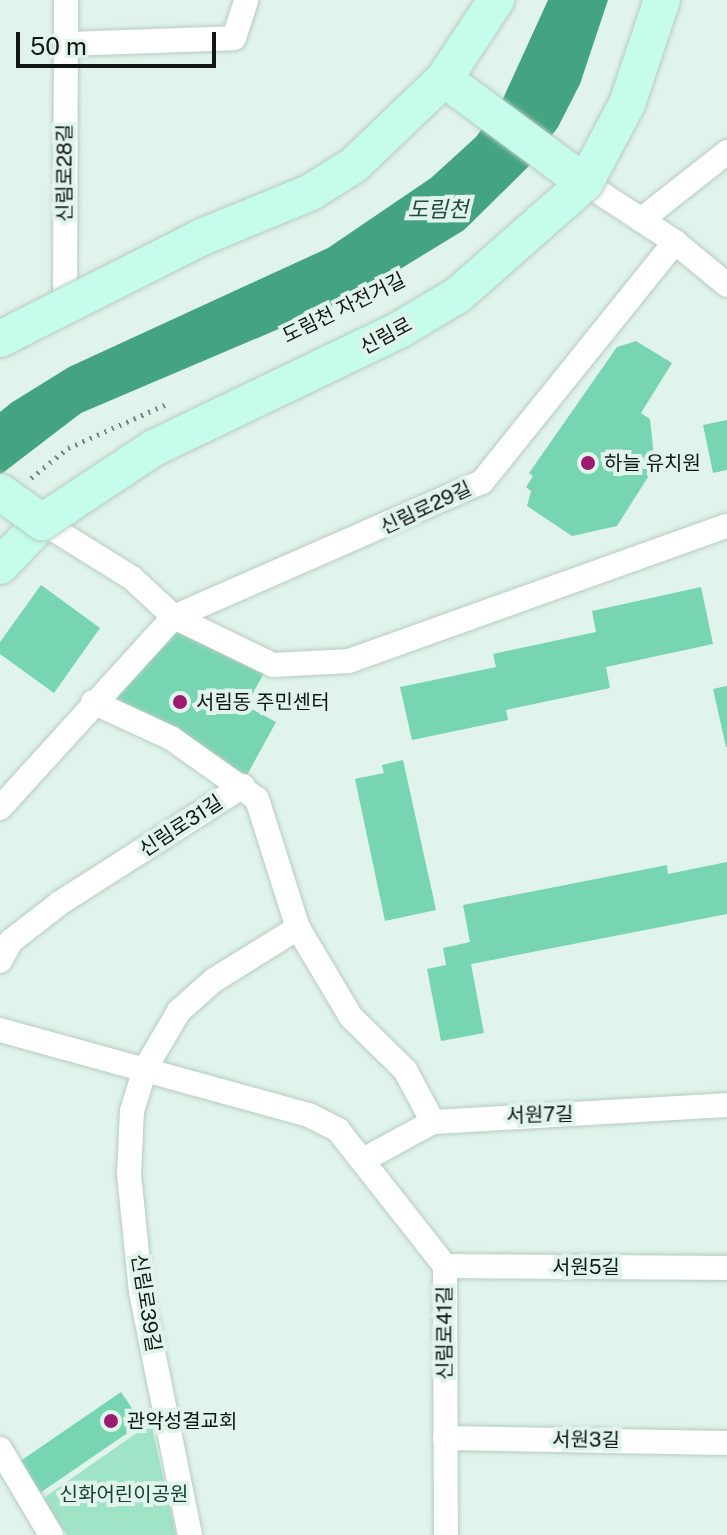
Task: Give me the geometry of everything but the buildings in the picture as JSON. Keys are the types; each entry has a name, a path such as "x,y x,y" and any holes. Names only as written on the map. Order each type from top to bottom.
{"main road":[{"path":"0,339 65,303 311,192 391,135 444,79 496,0"},
{"name":"신림로","path":"0,566 42,522 154,448 359,350 458,295 585,183 627,104 662,0"},
{"path":"444,79 585,183"},
{"path":"11,489 42,522"}],"street":[{"name":"신림로28길","path":"65,303 66,0"},
{"path":"66,44 234,38 246,0"},
{"path":"641,220 727,152"},
{"path":"585,183 675,242 727,285"},
{"name":"신림로29길","path":"0,808 93,702 174,617 482,482 675,242"},
{"path":"42,522 132,578 174,617 273,665 349,661 716,528"},
{"path":"93,702 171,738 243,786"},
{"name":"신림로31길","path":"0,961 11,941 60,903 243,786 257,799 298,928 351,1017 405,1070 433,1122"},
{"path":"145,1069 179,1011 214,980 298,928"},
{"path":"0,1030 309,1115 338,1130 363,1160"},
{"name":"신림로39길","path":"145,1069 132,1111 129,1174 141,1292 190,1535"},
{"name":"서원7길","path":"363,1160 433,1122 727,1105"},
{"name":"신림로41길","path":"363,1160 445,1266 446,1535"},
{"name":"서원5길","path":"445,1266 727,1268"},
{"name":"서원3길","path":"445,1438 727,1443"},
{"path":"0,1449 51,1535"}],"path":[{"path":"11,489 68,448 177,400"}],"green space":[{"name":"신화어린이공원","path":"151,1423 176,1535 67,1535 42,1499"}],"water":[{"name":"도림천","path":"548,0 608,0 580,84 558,127 531,164 464,230 356,296 81,413 0,475 0,412 11,403 69,367 328,248 431,178 476,137 501,103"}],"place":[{"name":"하늘 유치원","path":"588,463"},
{"name":"서림동 주민센터","path":"180,702"},
{"name":"관악성결교회","path":"111,1421"}]}
